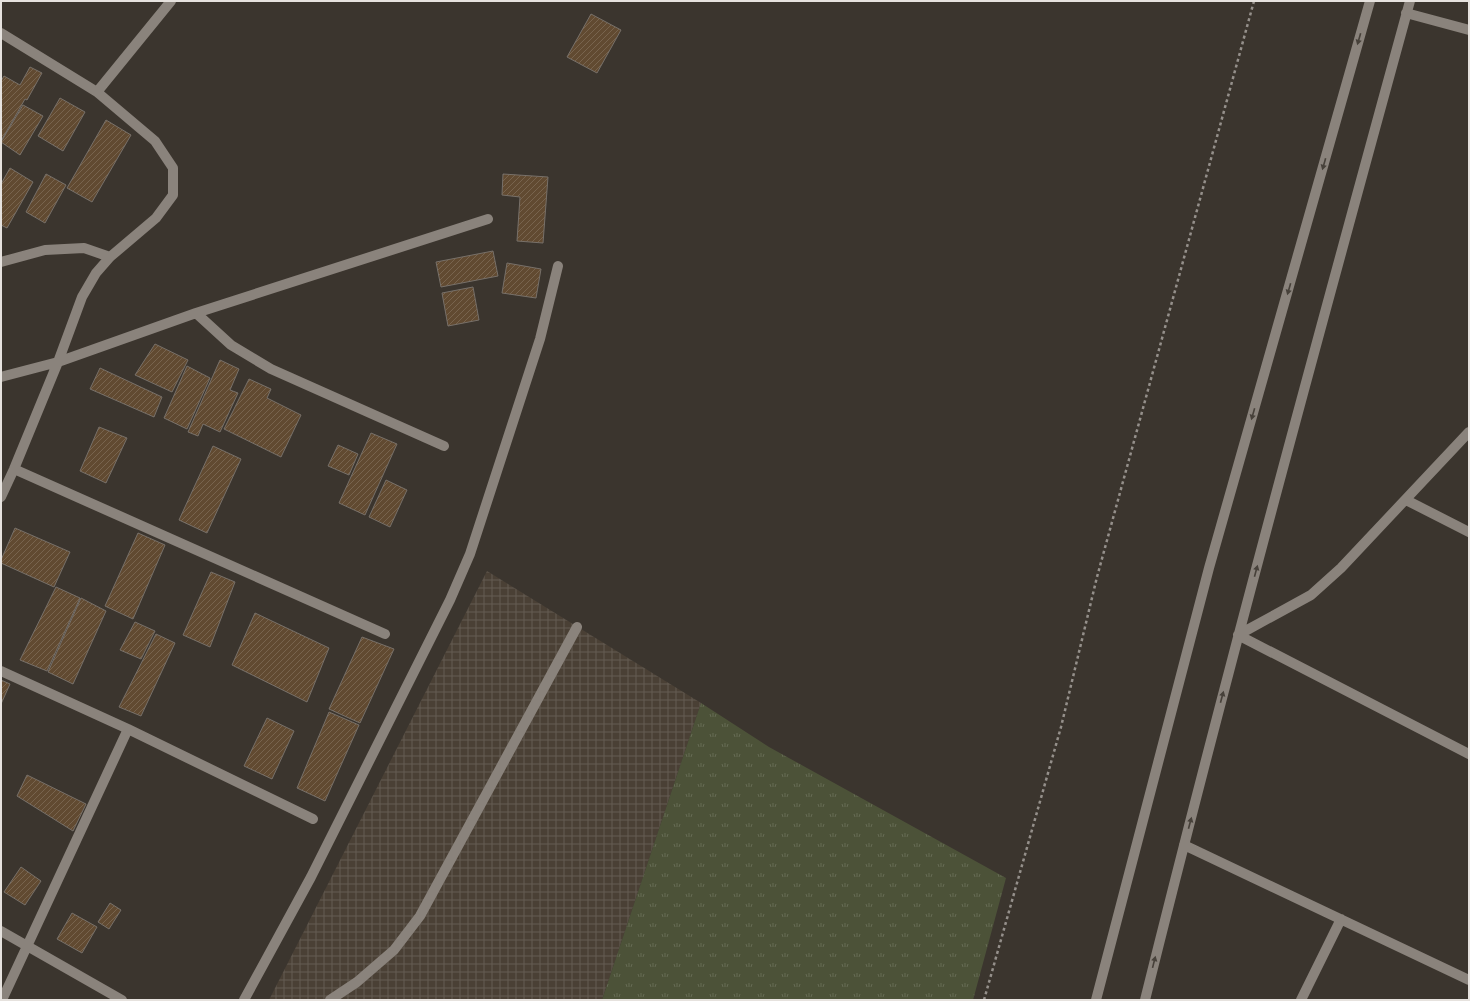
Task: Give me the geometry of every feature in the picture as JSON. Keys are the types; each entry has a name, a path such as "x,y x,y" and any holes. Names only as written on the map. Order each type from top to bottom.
{"street":[{"path":"97,92 171,1"},
{"path":"1096,1000 1209,568 1370,1"},
{"path":"1145,1000 1238,635 1410,1"},
{"path":"1406,13 1469,30"},
{"path":"1,33 97,92 155,141 173,168 173,195 156,218 110,257 96,273 82,297 58,362 1,497"},
{"path":"1,378 58,362 196,313 488,219"},
{"path":"1,262 45,250 84,248 110,257"},
{"path":"244,1000 311,877 450,600 468,560 540,339 558,266"},
{"path":"196,313 231,345 271,369 444,446"},
{"path":"1238,635 1311,595 1341,568 1469,432"},
{"path":"14,469 385,634"},
{"path":"1406,500 1469,532"},
{"path":"330,1000 357,982 394,950 420,916 577,627"},
{"path":"1238,635 1469,754"},
{"path":"1,671 128,729 313,819"},
{"path":"2,1000 128,729"},
{"path":"1184,845 1469,980"},
{"path":"1300,1000 1341,919"},
{"path":"1,931 28,945 122,1000"}],"path":[{"path":"984,1000 1061,726 1097,577 1254,1"}],"shaded area":[{"path":"487,571 701,703 602,1000 269,1000"}],"green space":[{"path":"701,703 769,747 1006,878 973,1000 602,1000"}],"building":[{"path":"591,14 621,30 597,73 567,57"},
{"path":"30,67 42,73 1,141 1,81 4,76 20,85"},
{"path":"60,98 85,112 63,151 38,136"},
{"path":"23,105 43,116 20,155 1,142"},
{"path":"106,120 131,135 92,202 67,188"},
{"path":"10,168 33,182 7,228 1,225 1,184"},
{"path":"46,174 66,185 45,223 26,212"},
{"path":"503,174 548,177 543,243 517,241 520,197 502,195"},
{"path":"493,251 498,276 441,287 436,262"},
{"path":"507,263 541,269 536,298 502,293"},
{"path":"473,287 479,320 448,326 442,293"},
{"path":"155,344 188,360 172,392 135,375"},
{"path":"220,360 239,369 230,390 238,393 220,432 203,424 198,436 188,432"},
{"path":"187,366 210,378 187,429 164,418"},
{"path":"100,368 162,397 154,417 90,389"},
{"path":"249,379 271,389 267,398 301,415 281,457 224,429"},
{"path":"99,427 127,438 106,483 80,471"},
{"path":"371,433 397,444 365,515 339,503"},
{"path":"338,445 358,454 349,475 328,466"},
{"path":"213,446 241,459 207,533 179,520"},
{"path":"386,480 407,490 390,527 369,517"},
{"path":"15,528 70,552 54,587 1,563"},
{"path":"138,533 165,545 133,619 105,606"},
{"path":"211,572 235,582 210,647 183,635"},
{"path":"56,587 80,598 47,671 20,660"},
{"path":"81,598 106,611 73,684 48,672"},
{"path":"255,613 329,648 307,702 232,665"},
{"path":"135,622 155,631 141,659 120,650"},
{"path":"156,634 175,643 141,716 119,707"},
{"path":"362,637 394,649 360,723 329,709"},
{"path":"1,680 10,684 1,704"},
{"path":"329,712 359,725 325,801 297,788"},
{"path":"267,718 294,731 272,779 244,766"},
{"path":"27,775 86,804 73,831 17,796"},
{"path":"21,867 41,881 25,905 4,892"},
{"path":"110,903 121,910 109,929 98,922"},
{"path":"72,913 97,927 82,953 57,939"}]}
